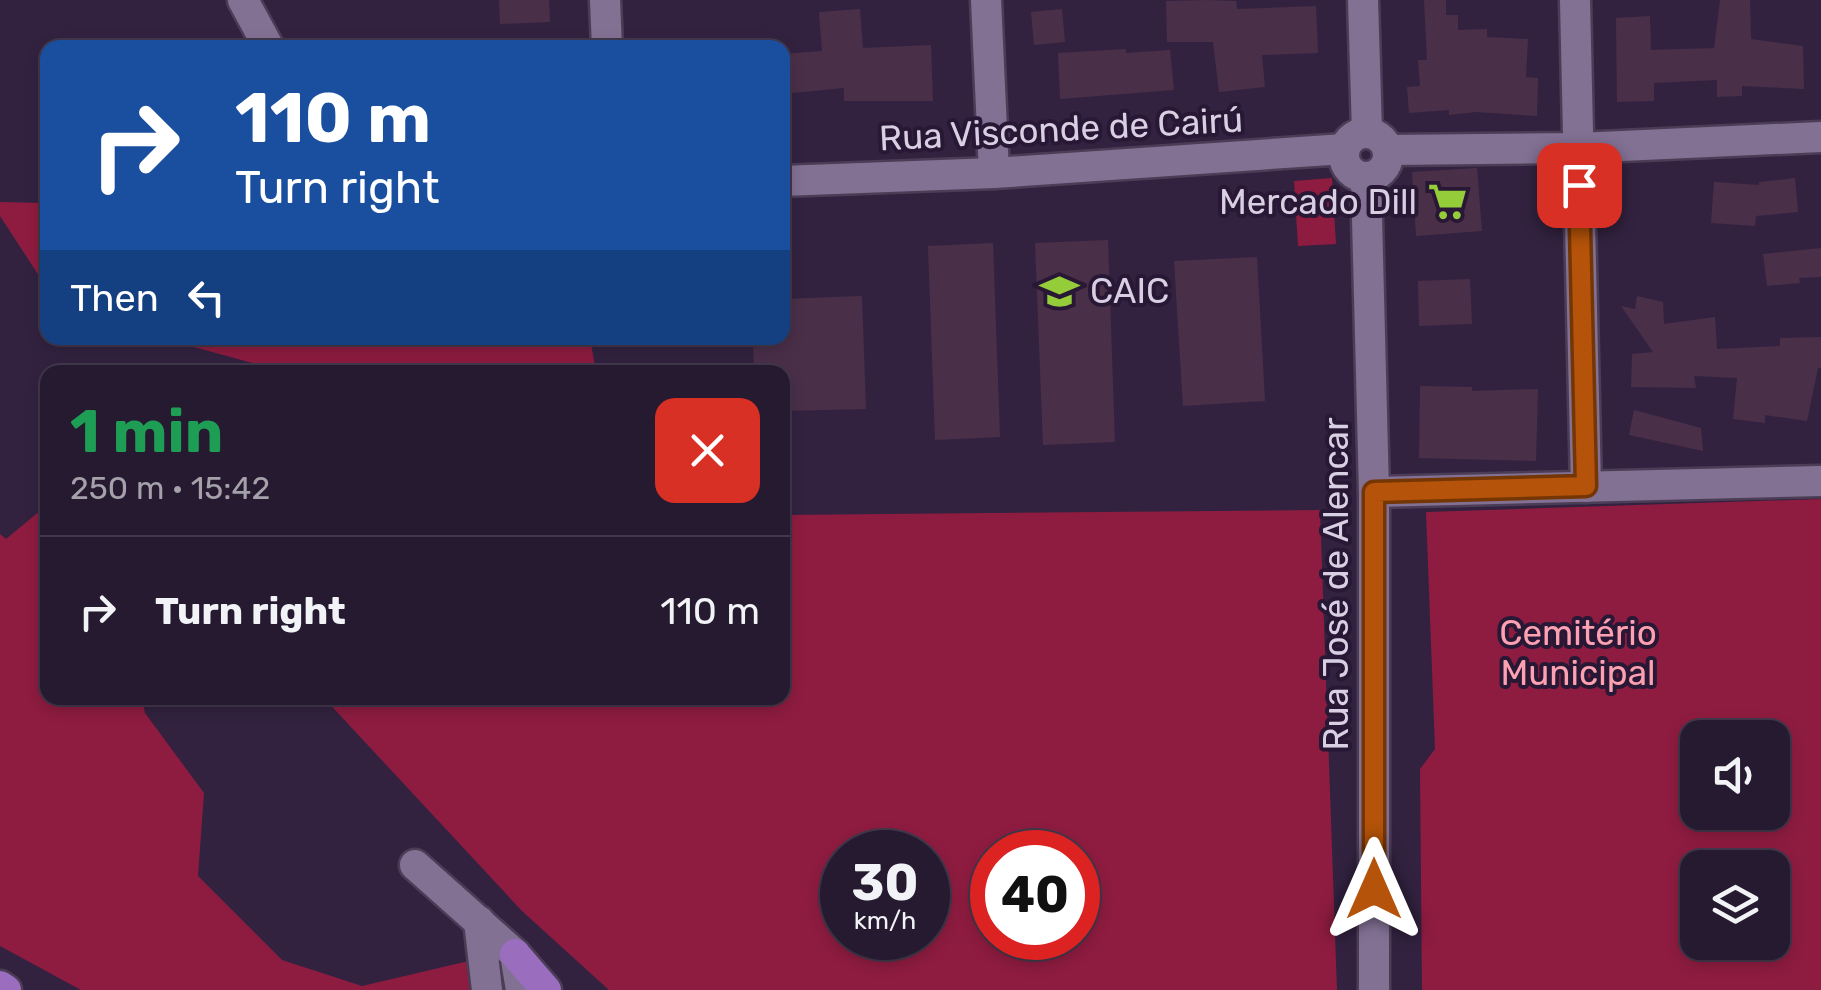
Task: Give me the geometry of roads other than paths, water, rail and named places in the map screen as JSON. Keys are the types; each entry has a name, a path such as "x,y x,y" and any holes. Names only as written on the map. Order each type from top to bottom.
{"main road":[{"path":"515,954 546,990"}],"street":[{"path":"243,0 266,40"},
{"path":"605,0 607,40"},
{"path":"986,0 994,173"},
{"path":"1363,0 1367,144"},
{"path":"1575,0 1586,486"},
{"name":"Rua Visconde de Cairú","path":"790,181 994,173 1367,144 1578,148 1821,137"},
{"name":"Rua José de Alencar","path":"1367,144 1384,170 1366,178 1374,492 1374,990"},
{"path":"1374,492 1821,481"},
{"path":"415,865 515,954 521,990"},
{"path":"479,922 486,990"}],"place":[{"name":"Mercado Dill","path":"1447,202"},
{"name":"CAIC","path":"1060,291"}],"park label":[{"name":"Cemitério Municipal","path":"1578,653"}]}
